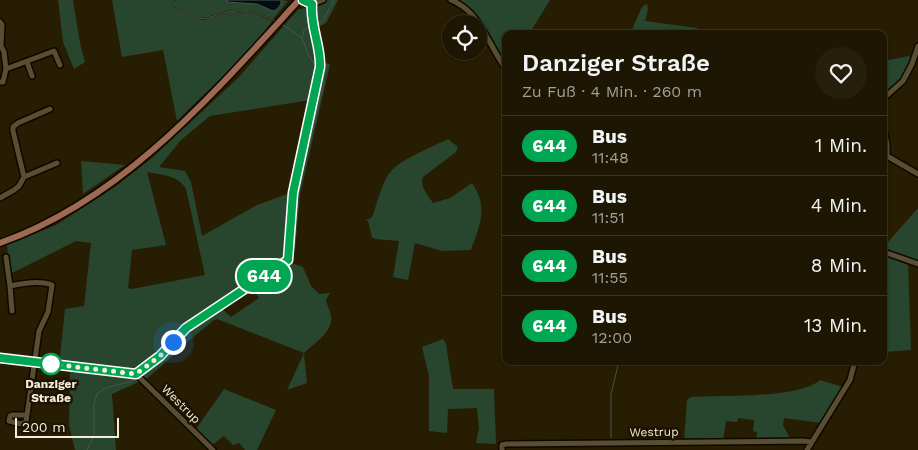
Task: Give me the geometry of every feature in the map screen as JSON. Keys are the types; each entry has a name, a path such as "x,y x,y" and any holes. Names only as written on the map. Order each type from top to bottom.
{"main road":[{"path":"0,244 60,216 89,199 133,166 196,110 299,0"}],"street":[{"path":"303,0 312,4 323,0"},
{"path":"451,0 462,5 475,16 502,64"},
{"path":"0,358 136,374 160,356 186,328 288,260 293,193 321,60 312,23 312,4"},
{"path":"0,22 2,24 1,44 6,69 5,79 3,82 0,82"},
{"path":"887,95 903,81 912,64 918,46"},
{"path":"6,69 54,51 60,65"},
{"path":"27,62 32,76"},
{"path":"24,177 13,131 14,126 50,108"},
{"path":"887,156 918,174"},
{"path":"0,198 19,186 24,177 57,162"},
{"path":"887,253 918,264"},
{"path":"6,257 12,311"},
{"path":"10,286 41,283 52,285 48,312 39,331 28,415"},
{"path":"807,450 850,380 854,365"},
{"name":"Westrup","path":"136,374 213,450"},
{"name":"Westrup","path":"502,450 502,445 506,444 811,442"}],"green space":[{"path":"58,0 73,0 85,62 74,69 63,42"},
{"path":"112,0 173,0 176,8 186,16 195,19 203,20 234,11 245,15 253,12 272,21 251,48 177,121 163,50 122,57"},
{"path":"176,0 227,0 227,2 257,4 273,11 281,5 281,0 288,1 273,19 253,10 245,14 234,10 196,18 181,11 175,3"},
{"path":"325,0 338,0 326,23 315,29 313,8"},
{"path":"454,0 550,0 531,30 502,30 502,61 487,36 487,15 474,15"},
{"path":"647,4 648,9 645,21 697,28 697,30 632,30 642,7"},
{"path":"307,7 311,9 319,59 319,67 315,74 310,100 210,116 181,140 159,167 185,171 191,182 202,236 257,205 290,193 285,259 211,309 142,368 133,372 59,365 65,309 84,306 91,243 76,241 10,274 7,245 56,225 115,187 152,158 238,78 298,10","holes":["147,172 174,178 183,184 186,189 205,275 132,289 128,288 132,250 166,245"]},
{"path":"909,56 912,63 902,81 887,94 887,60"},
{"path":"322,62 330,64 300,195 295,251 292,259 289,259 293,193"},
{"path":"448,139 458,147 456,152 423,177 422,184 433,203 450,198 472,183 482,208 480,224 471,250 442,251 415,243 408,280 393,277 399,241 375,239 372,237 368,221 365,221 372,217 382,186 392,170 410,157"},
{"path":"81,161 125,165 83,194"},
{"path":"918,208 918,263 887,252 888,242"},
{"path":"887,255 908,263 911,350 887,352"},
{"path":"289,262 303,267 311,286 319,294 330,293 326,300 331,315 329,327 322,337 304,353 217,319 212,321 145,380 142,376 143,371 154,364 188,329 221,308 231,317 259,298 252,287"},
{"path":"443,339 446,344 453,389 494,389 496,444 476,443 479,428 477,408 448,409 447,433 429,431 429,376 422,347"},
{"path":"304,353 307,383 287,390"},
{"path":"70,368 134,375 141,381 112,394 116,450 75,450 69,425"},
{"path":"820,380 843,387 821,423 784,418 783,425 791,440 756,441 757,432 753,431 754,420 738,418 737,422 726,421 723,441 684,441 687,400 691,397 778,393 809,386"},
{"path":"224,389 276,410 257,450 245,450 239,443 233,445 224,436 212,445 196,429"}],"shaded area":[{"path":"227,0 281,0 281,4 273,11 257,4 227,2"}],"waterway":[{"path":"174,0 179,10 190,17 203,19 227,12 235,11 245,15 253,11 277,22"},
{"path":"315,24 322,22 334,0"},
{"path":"280,23 302,38 309,56 315,65"},
{"path":"302,38 304,30 309,26"},
{"path":"290,257 292,257 298,193 324,82 322,73"},
{"path":"205,313 206,309 282,258 287,258"},
{"path":"142,376 165,360 203,319"},
{"path":"611,438 611,394 618,365"},
{"path":"87,450 94,436 94,404 97,394 111,386 137,379"}],"bus line":[{"name":"644","path":"0,358 136,374 160,356 186,328 288,260 293,193 321,60 312,23 312,4 303,0"}],"place":[{"name":"Danziger Straße","path":"51,364"}],"route":[{"path":"51,364 136,374 160,356 173,342"}]}
